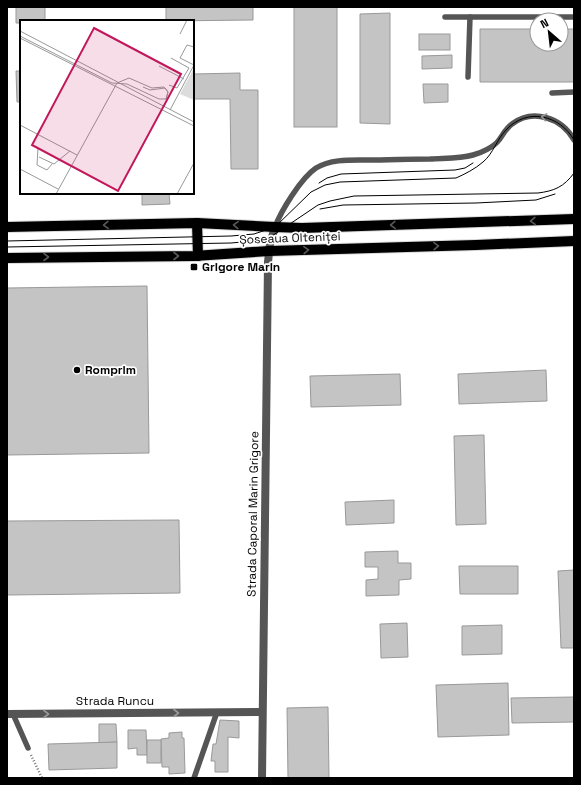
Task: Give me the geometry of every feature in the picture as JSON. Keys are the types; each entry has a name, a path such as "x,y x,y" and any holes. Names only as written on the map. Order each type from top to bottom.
{"main road":[{"name":"Șoseaua Olteniței","path":"7,227 197,223 275,228 574,220"},
{"path":"197,223 198,256"},
{"name":"Șoseaua Olteniței","path":"7,258 198,256 269,251 574,241"}],"street":[{"name":"Strada Caporal Marin Grigore","path":"262,778 269,251 275,228"},
{"name":"Strada Runcu","path":"10,714 262,712"}],"lane":[{"path":"446,17 574,17"},
{"path":"468,78 470,17"},
{"path":"552,93 574,92"},
{"path":"275,228 286,204 307,176 316,168 329,163 345,161 464,157 483,151 498,142 505,131 512,124 529,117 538,116 549,118 558,122 567,129 574,140"},
{"path":"194,778 216,712"},
{"name":"Strada Runcu","path":"10,714 28,748"}],"path":[{"path":"28,748 42,778"}],"building":[{"path":"16,7 45,7 45,20 20,20 20,23 16,23"},
{"path":"166,7 253,7 253,20 166,20"},
{"path":"294,7 337,7 337,127 294,127"},
{"path":"390,13 390,124 360,123 360,14"},
{"path":"480,29 529,29 529,52 569,52 569,29 574,29 574,82 480,82"},
{"path":"419,34 450,34 450,50 419,50"},
{"path":"452,55 452,68 422,69 422,56"},
{"path":"16,71 20,71 20,102 17,102"},
{"path":"240,73 240,90 258,90 258,169 231,169 230,99 194,99 194,74"},
{"path":"423,84 448,84 448,102 424,103"},
{"path":"142,194 169,194 170,204 142,205"},
{"name":"Romprim","path":"147,286 149,453 7,455 7,288"},
{"path":"546,370 547,401 459,404 458,374"},
{"path":"400,374 401,405 311,407 310,376"},
{"path":"484,435 486,524 456,525 454,436"},
{"path":"394,500 394,523 346,525 345,502"},
{"path":"179,520 180,593 7,595 7,521"},
{"path":"398,551 398,563 411,563 411,579 399,580 399,595 366,596 366,580 378,579 378,567 365,567 365,552"},
{"path":"459,566 518,566 518,594 460,594"},
{"path":"574,570 574,648 561,648 558,571"},
{"path":"407,623 408,657 381,658 380,624"},
{"path":"502,625 502,654 462,655 462,626"},
{"path":"508,683 509,735 438,737 436,685"},
{"path":"574,697 574,722 512,723 511,698"},
{"path":"328,707 329,778 288,778 287,708"},
{"path":"220,720 239,721 239,738 228,737 228,772 215,772 215,761 211,761 213,744 216,744"},
{"path":"99,724 116,724 117,742 99,743"},
{"path":"128,730 146,730 147,755 137,755 137,748 128,749"},
{"path":"182,732 182,738 184,738 185,773 169,774 169,767 162,767 161,739 169,738 169,733"},
{"path":"147,740 161,740 161,763 147,763"},
{"path":"117,742 117,768 49,770 48,744"}],"tram line":[{"path":"7,241 231,236 254,234 275,227 311,192 325,185 340,182 456,178 477,167 483,162 490,155 506,130 514,123 524,118 533,116 552,120 568,131 574,140"},
{"path":"319,183 327,178 341,174 455,170 465,168 473,163"},
{"path":"7,247 231,243 254,241 272,236 318,205 330,201 354,196 538,193 558,188 574,173"},
{"path":"320,209 343,205 476,203 536,200 555,194"}],"place":[{"name":"Grigore Marin","path":"194,267"},
{"name":"Romprim","path":"77,370"}]}
